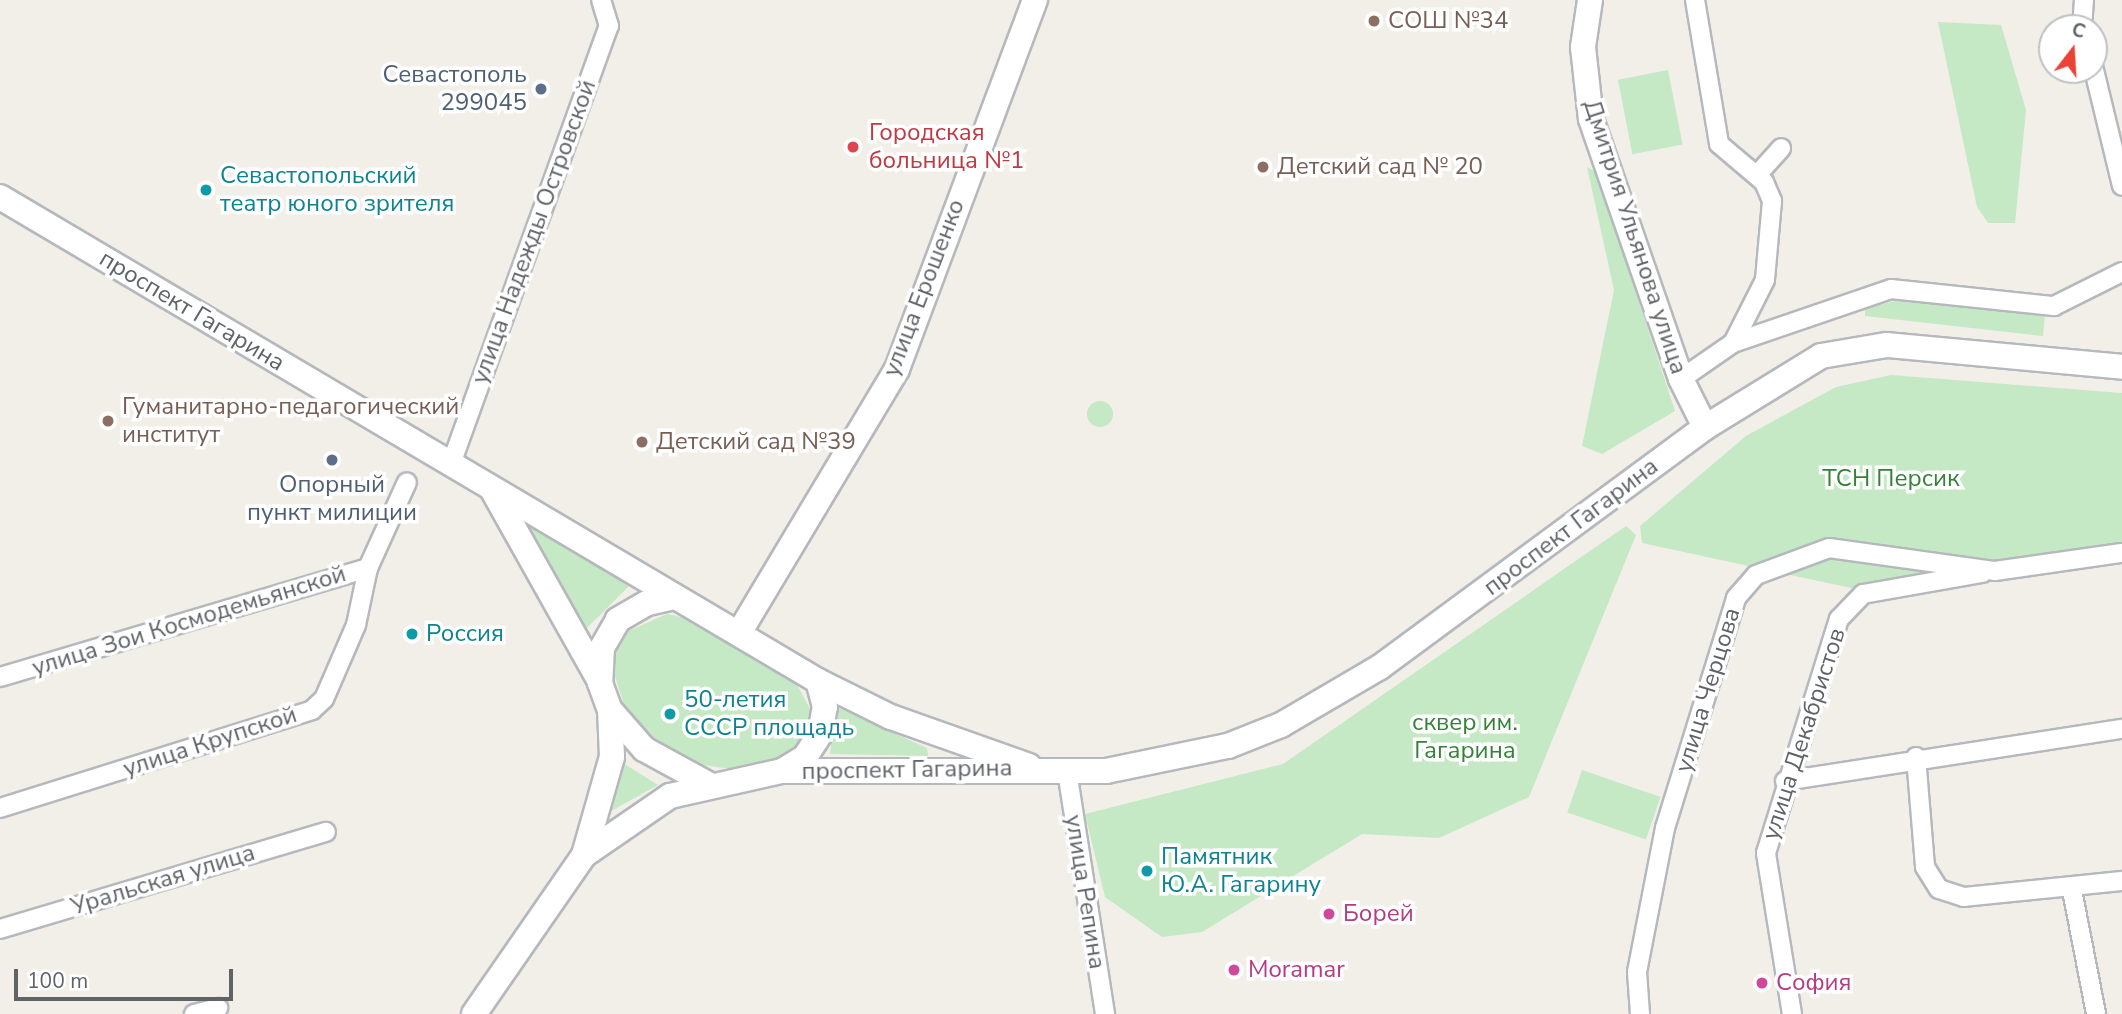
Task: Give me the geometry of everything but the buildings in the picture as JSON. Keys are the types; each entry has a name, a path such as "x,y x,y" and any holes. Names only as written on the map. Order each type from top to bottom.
{"main road":[{"name":"улица Ерошенко","path":"740,633 897,369 1035,0"},
{"name":"Дмитрия Ульянова улица","path":"1590,0 1583,47 1591,119 1681,379 1705,427"},
{"name":"проспект Гагарина","path":"0,197 674,597"},
{"name":"проспект Гагарина","path":"782,771 1033,768 1067,771 1140,767 1282,725 1380,667 1705,427 1795,367 1846,349 1887,345 2122,367"},
{"path":"492,488 600,683 610,710 612,757 584,855"},
{"path":"474,1014 584,855 641,811 708,784 782,771 805,757 820,734 825,707 818,681 740,633 674,597 647,603 618,620 602,648 600,683"},
{"name":"проспект Гагарина","path":"818,681 891,717 1033,768"},
{"path":"610,710 644,749 708,784"}],"street":[{"name":"улица Надежды Островской","path":"451,464 608,26 601,0"},
{"path":"1695,0 1719,144 1757,175 1772,201 1765,280 1733,344"},
{"path":"2097,84 2122,186"},
{"path":"1757,175 1782,148"},
{"path":"1681,379 1733,344 1891,289 2053,306 2122,272"},
{"name":"улица Зои Космодемьянской","path":"0,677 368,568 407,482"},
{"name":"улица Черцова","path":"1640,1014 1637,972 1665,828 1736,598 1756,575 1829,548 1995,571 2122,554"},
{"name":"улица Крупской","path":"0,808 312,710 324,699 356,625 368,568"},
{"name":"улица Декабристов","path":"1792,1014 1766,853 1785,782 1839,619 1863,594 1995,571"},
{"path":"1785,782 1916,757 2122,729"},
{"path":"1916,757 1925,867 1939,889 1964,897 2072,890 2122,881"},
{"name":"улица Репина","path":"1067,771 1105,1014"},
{"name":"Уральская улица","path":"0,929 326,832"},
{"path":"2072,890 2096,1014"},
{"path":"194,1014 218,1008"}],"green space":[{"path":"1938,22 2001,25 2026,110 2015,223 1988,223 1977,207"},
{"path":"1668,70 1683,145 1632,154 1618,80"},
{"path":"1587,167 1596,172 1675,411 1602,454 1582,446 1614,290"},
{"path":"1899,300 2045,313 2043,336 1865,316 1865,309"},
{"name":"ТСН Персик","path":"1891,375 2122,393 2122,544 1851,588 1642,543 1640,526 1746,436 1836,387"},
{"path":"1100,401 1109,405 1113,414 1109,423 1100,427 1091,423 1087,414 1091,405"},
{"path":"527,525 630,585 585,630 563,588"},
{"name":"сквер им. Гагарина","path":"1626,526 1636,535 1529,797 1439,838 1362,834 1202,932 1162,937 1105,897 1085,814 1283,764"},
{"path":"667,614 685,618 796,683 810,709 806,739 775,759 731,769 703,765 652,740 623,702 611,664 626,632"},
{"path":"836,707 927,748 928,756 830,754"},
{"path":"618,760 658,785 604,815"},
{"path":"1582,770 1660,797 1646,840 1567,813"}],"place":[{"name":"СОШ №34","path":"1374,21"},
{"name":"Севастополь 299045","path":"541,89"},
{"name":"Городская больница №1","path":"853,147"},
{"name":"Детский сад № 20","path":"1263,167"},
{"name":"Севастопольский театр юного зрителя","path":"206,190"},
{"name":"Гуманитарно-педагогический институт","path":"108,421"},
{"name":"Детский сад №39","path":"642,442"},
{"name":"Опорный пункт милиции","path":"332,460"},
{"name":"Россия","path":"412,634"},
{"name":"50-летия СССР площадь","path":"670,714"},
{"name":"Памятник Ю.А. Гагарину","path":"1147,871"},
{"name":"Борей","path":"1329,914"},
{"name":"Moramar","path":"1234,970"},
{"name":"София","path":"1762,983"}]}
